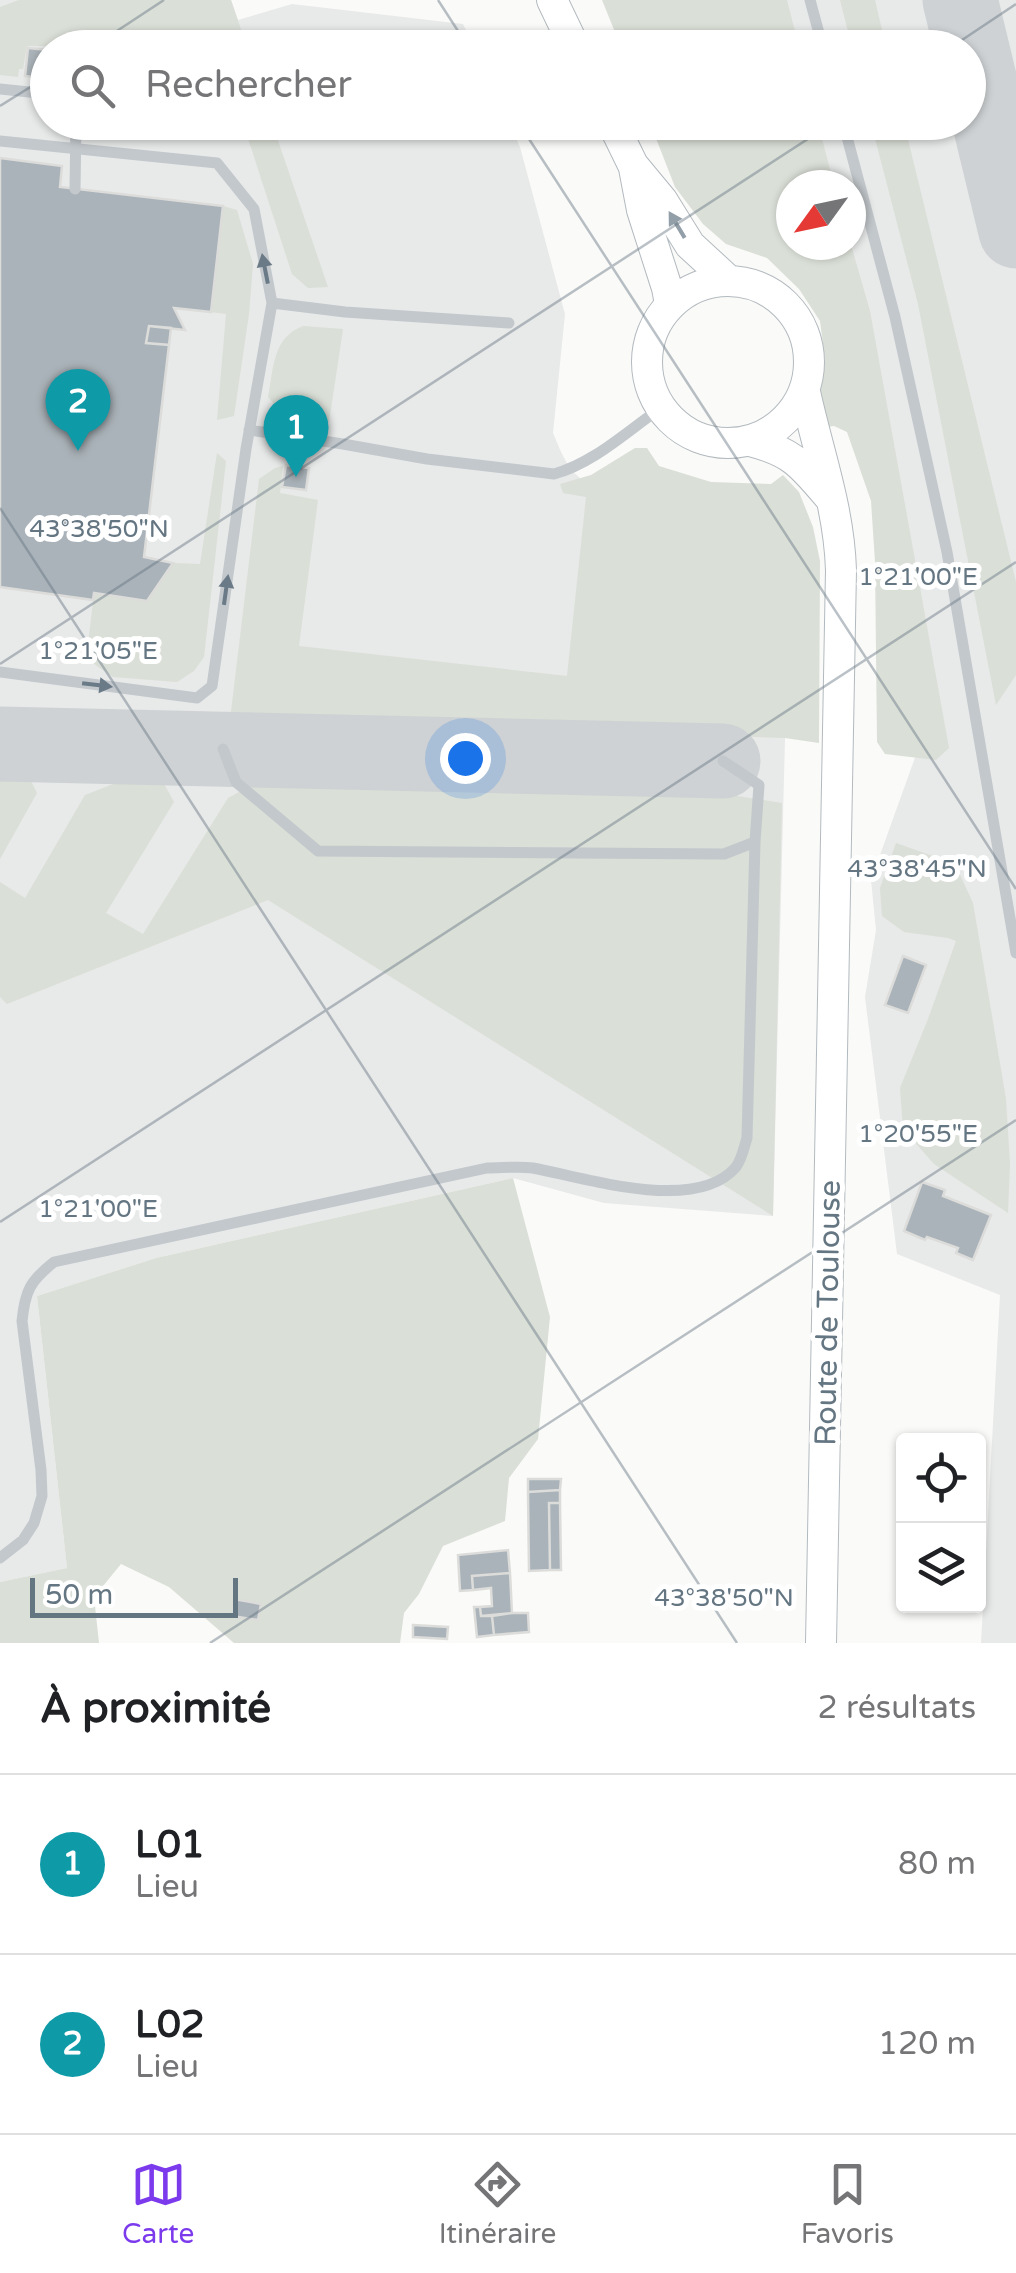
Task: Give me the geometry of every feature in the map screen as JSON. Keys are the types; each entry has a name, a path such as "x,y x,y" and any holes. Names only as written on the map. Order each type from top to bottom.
{"main road":[{"path":"552,0 566,30"},
{"path":"621,140 633,165 662,200 690,245 728,280"},
{"path":"633,165 670,304"},
{"path":"728,280 750,283 789,306 802,325 809,347 810,370 805,392 783,423 750,441 724,444 700,439 678,426 661,408 646,366 656,322 670,304 686,291 728,280"},
{"name":"Route de Toulouse","path":"805,392 834,503 841,570 822,1643"},
{"path":"750,441 774,447 793,458 834,503"}],"lane":[{"path":"810,0 818,30"},
{"path":"0,89 30,92"},
{"path":"75,188 76,140"},
{"path":"848,140 895,317 947,552 1016,953"},
{"path":"0,141 218,163 254,208 272,303 249,430 212,686 197,698 0,672"},
{"path":"272,303 509,323"},
{"path":"249,430 426,459 554,474 570,470 598,453 661,408"},
{"path":"224,749 236,782 318,851 724,854 755,842"},
{"path":"0,1558 23,1540 34,1523 42,1496 22,1321 24,1298 35,1277 54,1262 487,1168 528,1167 647,1191 702,1187 723,1179 739,1164 747,1138 759,785 724,761"}],"shaded area":[{"path":"0,0 231,0 238,20 292,4 463,24 466,30 30,30 30,140 517,140 565,314 553,433 561,452 570,469 603,499 785,738 773,1216 604,1203 513,1178 156,1258 37,1296 67,1568 0,1582"},
{"path":"19,0 231,0 241,30 30,30 30,46 18,77 0,75 0,7"},
{"path":"602,0 787,0 795,30 614,30"},
{"path":"676,0 1016,0 1016,1643 981,1643 983,1613 986,1613 1000,1295 897,1254 865,997 876,930 871,880 931,713 854,260 866,260 866,170 777,170 748,140 986,140 986,30 690,30"},
{"path":"840,0 875,0 882,30 848,30"},
{"path":"249,140 278,140 328,287 308,288 292,274"},
{"path":"657,140 822,140 830,170 776,170 776,260 855,260 870,311 949,748 936,760 885,754 877,742 871,501 847,432 834,426 821,428 818,409 825,359 820,321 799,289 767,258 726,244 703,224 675,187"},
{"path":"875,140 908,140 1016,582 1016,675 996,705 918,304"},
{"path":"223,206 237,210 253,264 234,416 217,420 226,314 211,312"},
{"path":"303,326 343,329 329,422 283,414 268,397 280,346"},
{"path":"635,448 647,448 659,466 711,482 771,484 783,475 799,492 813,527 820,561 819,743 785,738 230,720 259,479 275,468 283,466 280,493 318,500 299,646 567,676 586,497 563,493 560,484 591,475"},
{"path":"217,453 226,461 204,657 194,671 177,682 113,677 94,664 88,644 94,593 146,601 173,563 200,564"},
{"path":"0,780 31,781 37,793 0,859"},
{"path":"162,780 174,802 106,913 143,934 228,798 256,783 694,789 782,803 773,1216 268,900 7,1004 0,997 0,882 25,898 85,795 121,781"},
{"path":"896,843 955,864 973,903 1006,1099 1008,1213 934,1164 903,1129 900,1088 956,941 904,932 882,916 880,888"},
{"path":"513,1178 550,1317 538,1439 509,1478 505,1521 443,1546 419,1594 404,1613 400,1643 234,1643 169,1587 121,1564 94,1597 99,1643 0,1643 0,1582 67,1568 37,1296 156,1258"}],"building":[{"path":"28,48 30,48 30,77 25,76"},
{"path":"0,158 62,166 60,187 223,206 211,312 174,308 185,330 149,326 146,343 169,345 144,557 173,563 147,601 94,593 93,600 0,587"},
{"path":"149,326 171,328 169,345 146,343"},
{"path":"286,465 309,468 306,490 282,487"},
{"path":"903,956 926,965 908,1013 885,1005"},
{"path":"922,1182 945,1190 943,1196 991,1215 973,1260 956,1253 958,1248 904,1231"},
{"path":"528,1479 561,1479 560,1490 528,1492"},
{"path":"560,1490 560,1503 549,1503 550,1570 529,1571 528,1492"},
{"path":"549,1503 560,1503 561,1570 550,1570"},
{"path":"508,1550 510,1573 472,1576 473,1590 460,1591 458,1555"},
{"path":"510,1573 512,1613 481,1616 480,1607 492,1606 491,1588 473,1590 472,1576"},
{"path":"234,1599 261,1604 258,1620 232,1616"},
{"path":"474,1607 480,1607 481,1616 492,1616 494,1635 477,1637"},
{"path":"528,1613 529,1632 494,1635 492,1616"},
{"path":"413,1625 448,1627 447,1639 413,1637"}],"taxiway":[{"path":"960,0 967,30"},
{"path":"986,107 1016,231"},
{"path":"0,744 723,761"}],"place":[{"name":"L02","path":"78,451"},
{"name":"L01","path":"296,477"}]}
